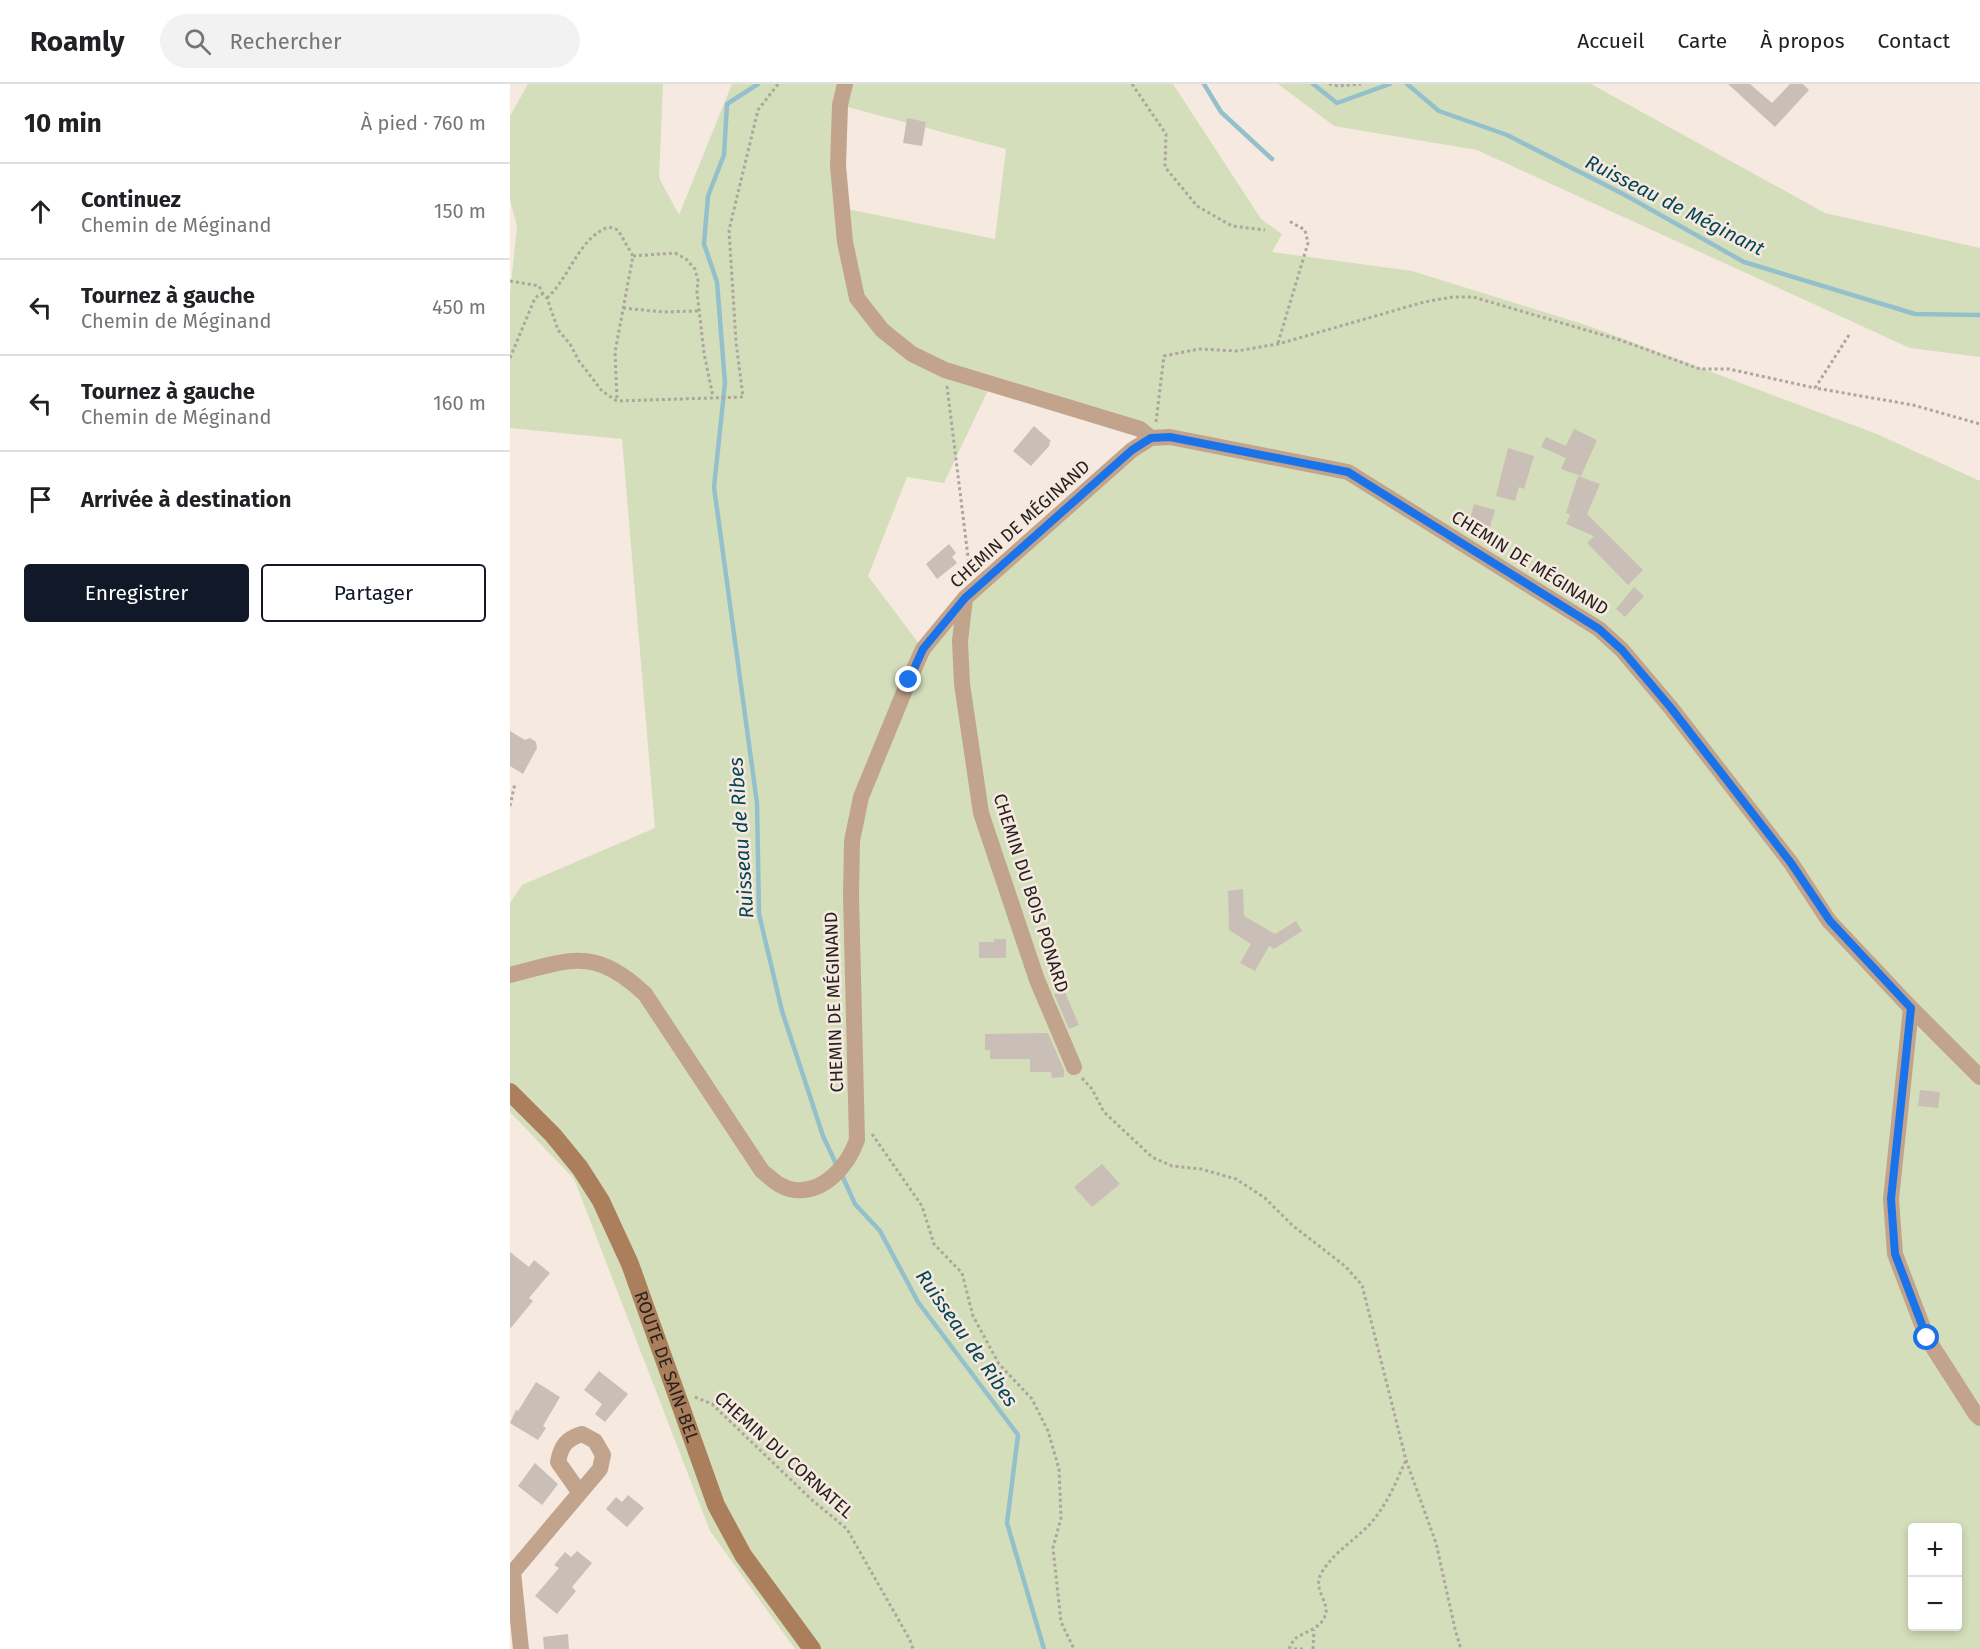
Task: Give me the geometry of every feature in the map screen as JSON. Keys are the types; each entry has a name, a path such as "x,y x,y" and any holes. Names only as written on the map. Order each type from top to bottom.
{"main road":[{"name":"ROUTE DE SAIN-BEL","path":"510,1092 553,1135 580,1168 601,1201 630,1264 716,1505 743,1556 812,1649"}],"street":[{"path":"845,84 840,105 838,166 844,242 857,298 882,330 912,354 945,370 1140,429 1151,438"},
{"name":"CHEMIN DE MÉGINAND","path":"510,975 561,961 584,960 604,966 626,977 645,994 762,1171 778,1185 795,1190 817,1186 839,1171 857,1140 851,896 852,841 861,797 923,649 965,598 1132,450 1151,438 1170,437 1348,472 1599,629 1622,650 1671,708 1791,863 1830,921 1911,1008 1980,1077"},
{"name":"CHEMIN DU BOIS PONARD","path":"965,598 960,641 962,684 981,813 1037,980 1074,1067"},
{"path":"1911,1008 1891,1199 1895,1254 1927,1338 1980,1418"},
{"path":"521,1649 512,1573 580,1492"}],"path":[{"path":"510,280 538,286 547,298 558,330 570,344 579,361 602,391 617,401 743,398 736,342 729,230 758,110 778,84"},
{"path":"1132,84 1166,134 1165,167 1197,206 1232,226 1265,230"},
{"path":"1329,84 1338,86 1361,84"},
{"path":"1278,344 1308,243 1305,230 1289,221"},
{"path":"547,298 558,288 592,235 609,226 618,230 633,256 615,352 617,401"},
{"path":"633,256 675,253 686,259 695,269 704,352 715,397"},
{"path":"510,358 535,298 543,294"},
{"path":"1151,438 1156,426 1164,356 1199,349 1237,351 1278,344 1424,302 1453,297 1473,297 1620,340 1700,369 1729,369 1815,388 1913,405 1980,424"},
{"path":"622,308 663,312 699,311"},
{"path":"1815,388 1849,335"},
{"path":"945,370 970,569 965,598"},
{"path":"510,806 515,783"},
{"path":"1074,1067 1092,1089 1104,1112 1152,1157 1172,1166 1201,1169 1236,1179 1265,1198 1292,1225 1346,1266 1362,1285 1406,1460 1436,1543 1461,1649"},
{"path":"857,1113 922,1206 934,1244 962,1273 974,1316 999,1364 1032,1399 1048,1431 1059,1469 1061,1518 1053,1548 1061,1622 1074,1649"},
{"name":"CHEMIN DU CORNATEL","path":"676,1390 712,1404 812,1500 847,1529 913,1649"},
{"path":"1289,1649 1295,1638 1314,1630 1325,1617 1326,1610 1318,1586 1321,1573 1346,1544 1369,1526 1384,1508 1406,1460"},
{"path":"1313,1649 1314,1630"},
{"path":"1294,1649 1304,1649"}],"green space":[{"path":"528,84 663,84 659,178 679,215 732,84 1173,84 1261,219 1282,234 1272,252 1412,271 1589,326 1877,434 1980,481 1980,1649 795,1649 710,1531 574,1179 510,1112 510,903 522,885 655,828 622,439 510,428 510,294 517,226 510,200 510,116","holes":["840,105 1006,149 995,239 842,208","991,384 1151,438 965,598 923,649 868,576 907,477 944,483"]},
{"path":"1278,84 1591,84 1825,213 1980,248 1980,357 1910,348 1477,150 1334,126"}],"building":[{"path":"1728,84 1750,84 1772,103 1790,84 1803,84 1809,90 1775,127"},
{"path":"907,118 926,122 922,146 903,143"},
{"path":"1034,426 1051,441 1031,466 1013,451"},
{"path":"1574,429 1597,440 1581,476 1561,469 1566,458 1541,447 1546,437 1566,446"},
{"path":"1508,448 1534,456 1524,489 1519,487 1515,501 1496,496"},
{"path":"1578,476 1600,484 1587,514 1643,570 1628,585 1587,543 1594,536 1566,524 1570,515 1566,513"},
{"path":"1474,504 1495,510 1489,530 1469,524"},
{"path":"949,544 956,553 952,557 957,563 937,579 926,564"},
{"path":"1634,587 1644,596 1625,617 1616,609"},
{"path":"510,731 525,740 530,738 536,742 537,748 523,774 510,766"},
{"path":"1243,889 1244,916 1275,934 1296,921 1302,931 1274,949 1269,946 1255,971 1240,963 1251,944 1229,930 1228,891"},
{"path":"994,939 1006,939 1006,958 979,958 979,942 994,942"},
{"path":"1064,990 1079,1025 1069,1029 1054,994"},
{"path":"1048,1033 1064,1070 1064,1077 1052,1078 1051,1072 1030,1072 1030,1059 990,1059 990,1050 985,1050 985,1034"},
{"path":"1920,1090 1940,1092 1938,1108 1918,1106"},
{"path":"1102,1164 1120,1184 1092,1207 1074,1187"},
{"path":"510,1252 529,1267 534,1260 550,1273 529,1298 533,1301 510,1329"},
{"path":"599,1371 628,1394 605,1422 595,1414 602,1404 584,1390"},
{"path":"536,1382 560,1397 543,1426 546,1428 538,1440 510,1423 516,1410 518,1411"},
{"path":"535,1463 558,1484 542,1505 518,1486"},
{"path":"628,1495 644,1508 627,1527 606,1509 616,1497 622,1502"},
{"path":"577,1551 592,1563 572,1587 576,1591 557,1614 535,1596 559,1568 554,1565 565,1552 571,1557"},
{"path":"568,1634 569,1649 544,1649 543,1637"}],"waterway":[{"name":"Ruisseau de Ribes","path":"758,84 727,104 724,155 708,196 704,244 717,282 725,383 714,487 757,803 759,914 782,1011 823,1136 837,1166"},
{"path":"1204,84 1221,112 1272,159"},
{"name":"Ruisseau de Méginant","path":"1313,84 1337,103 1390,84"},
{"name":"Ruisseau de Méginant","path":"1407,84 1439,111 1507,135 1625,195 1744,262 1915,314 1980,315"},
{"name":"Ruisseau de Ribes","path":"841,1173 855,1204 880,1231 918,1302 1018,1435 1007,1523 1044,1649"}],"route":[{"path":"909,680 923,649 965,598 1132,450 1151,438 1170,437 1348,472 1599,629 1622,650 1671,708 1791,863 1830,921 1911,1008 1891,1199 1895,1254 1927,1338"}]}
